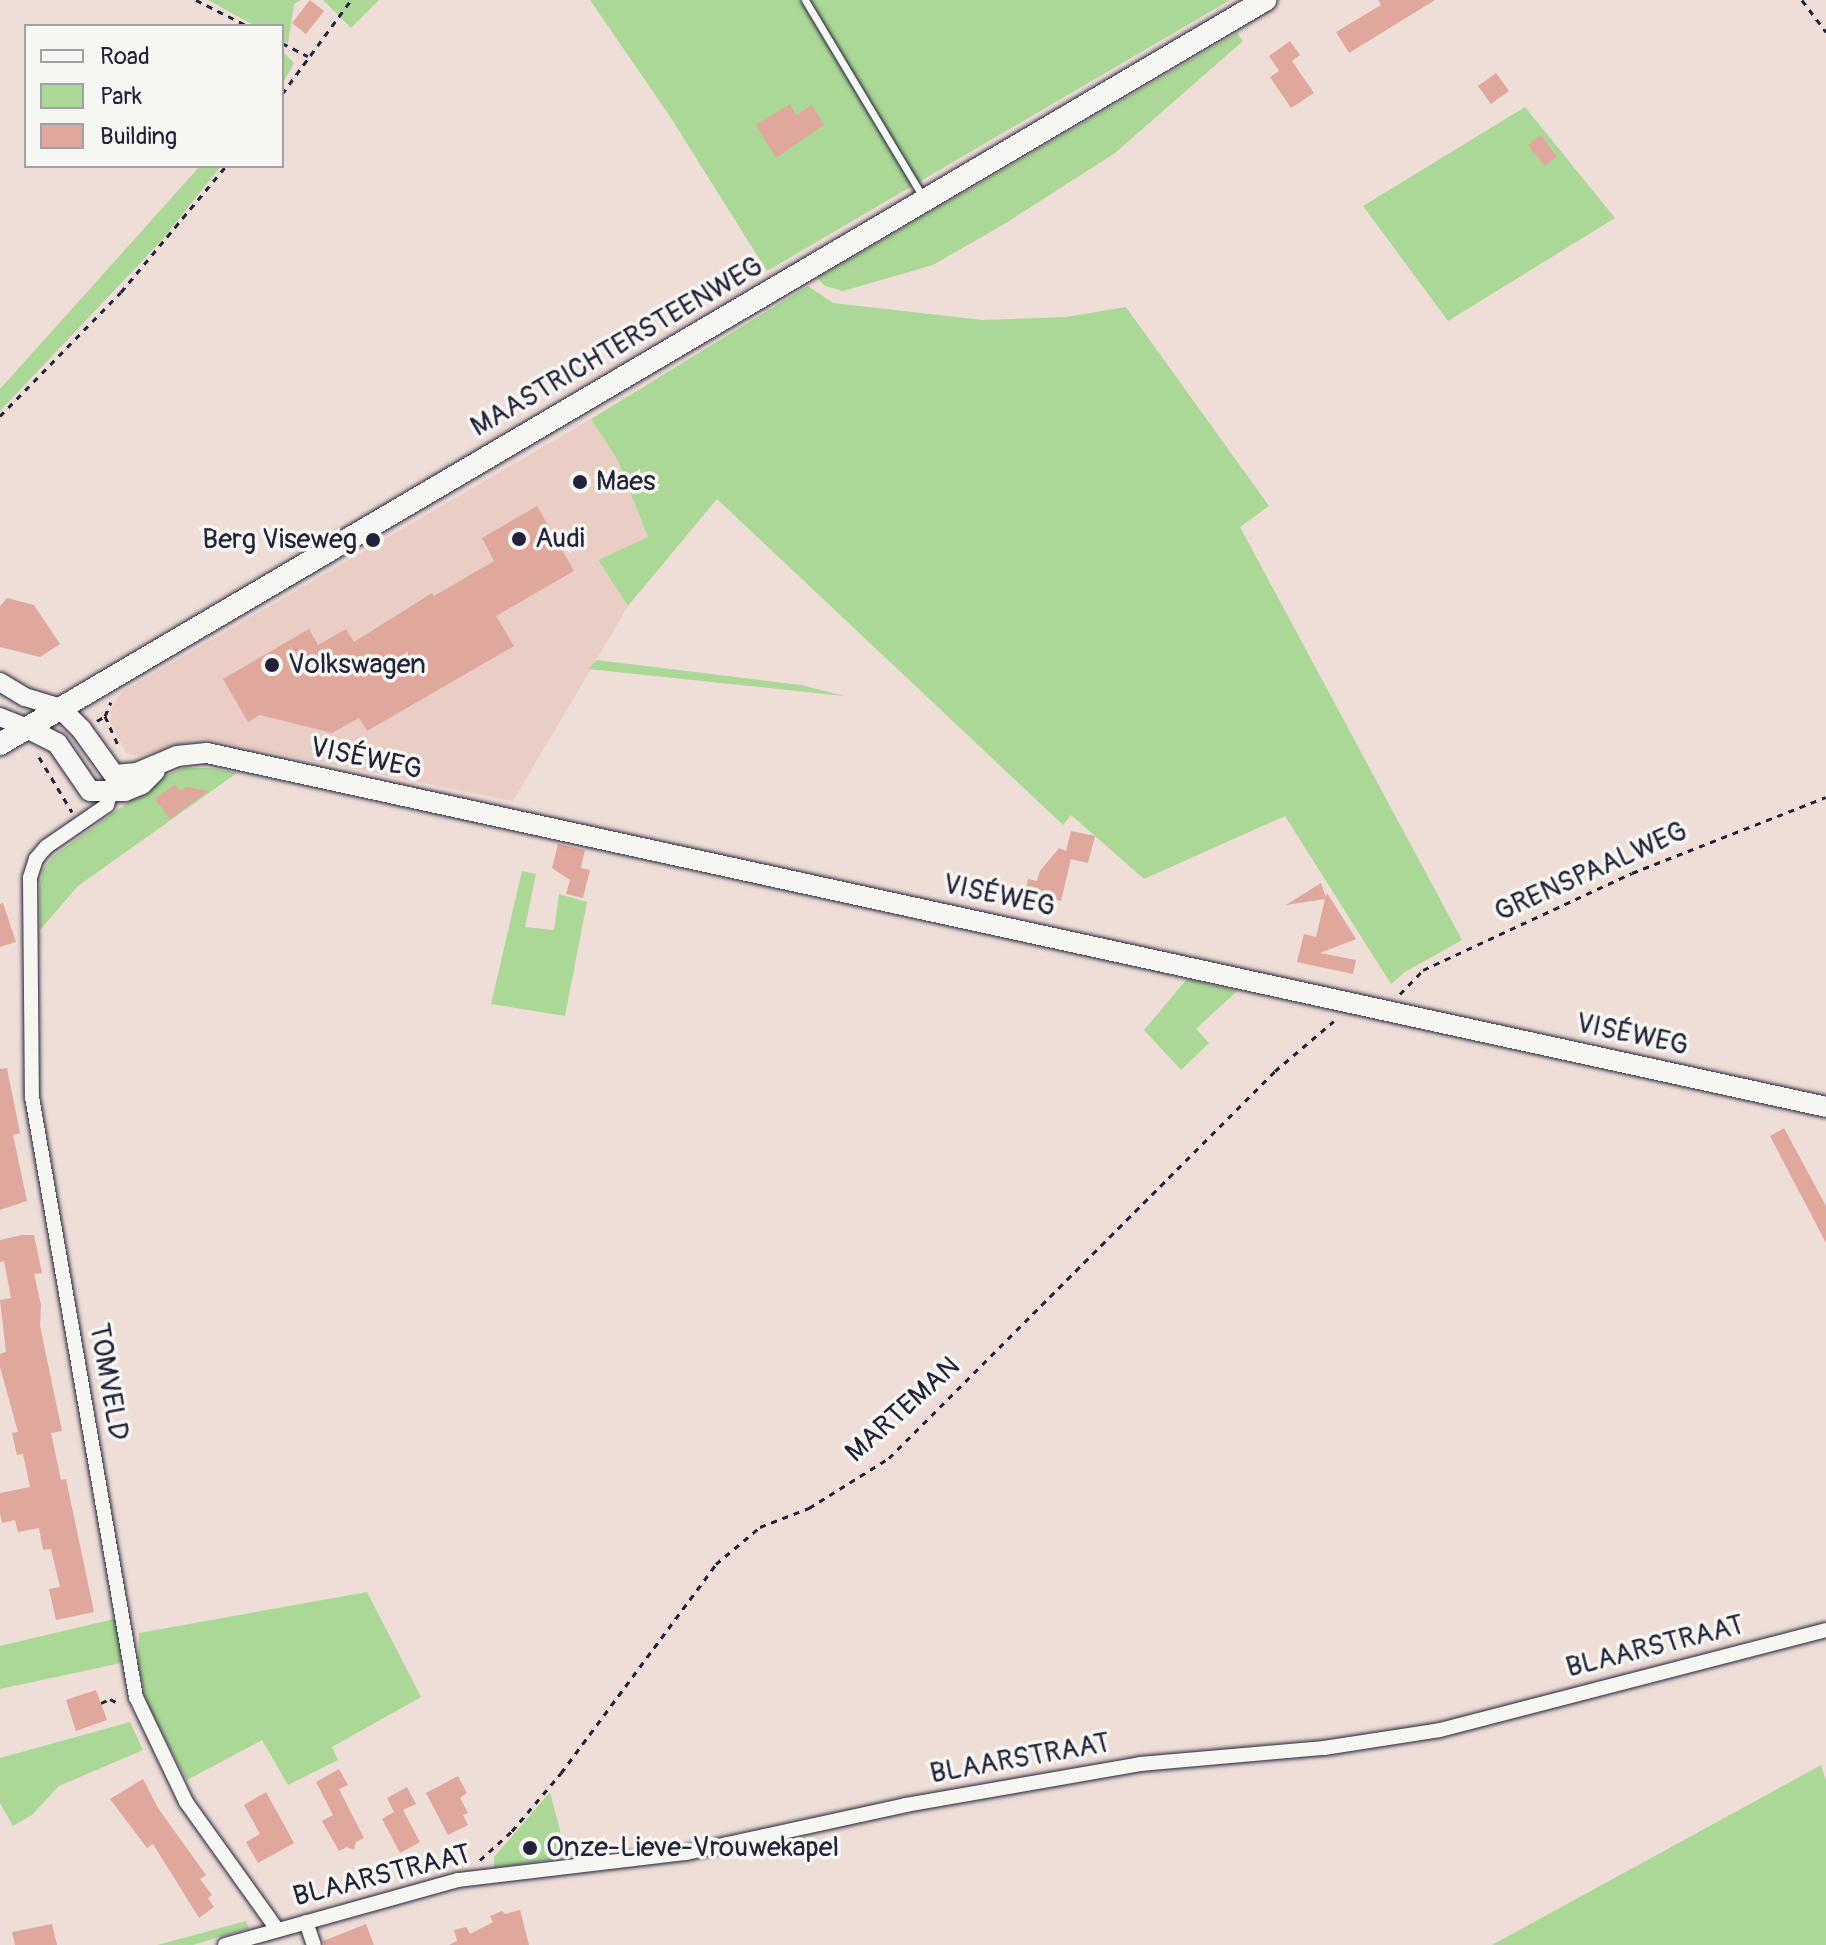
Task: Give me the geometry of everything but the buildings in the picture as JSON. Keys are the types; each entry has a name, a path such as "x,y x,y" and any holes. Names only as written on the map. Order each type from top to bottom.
{"main road":[{"name":"MAASTRICHTERSTEENWEG","path":"0,744 1265,0"},
{"path":"60,708 81,729 105,787"},
{"path":"27,728 57,743 105,787"},
{"name":"VISÉWEG","path":"105,787 142,784 161,764 177,756 207,753 1826,1107"}],"street":[{"path":"0,682 25,697 60,708"},
{"path":"0,717 27,728"},
{"path":"78,825 105,787"},
{"name":"TOMVELD","path":"78,825 46,847 36,859 30,878 32,1097 136,1697 186,1802 277,1929"},
{"name":"BLAARSTRAAT","path":"225,1945 458,1880 686,1853 906,1805 1140,1764 1324,1748 1440,1730 1826,1630"},
{"path":"306,1922 314,1945"}],"lane":[{"path":"805,0 925,201"}],"path":[{"path":"196,0 244,24"},
{"path":"284,91 308,56 334,28 351,0"},
{"path":"1802,0 1826,32"},
{"path":"284,44 308,56"},
{"path":"0,416 121,292 224,168"},
{"path":"105,716 110,704"},
{"path":"37,754 46,763 78,825"},
{"name":"GRENSPAALWEG","path":"1394,1012 1401,993 1423,970 1632,873 1826,797"},
{"name":"MARTEMAN","path":"458,1880 512,1831 551,1784 716,1564 760,1527 809,1508 889,1458 1275,1071 1355,1002"},
{"path":"101,1703 110,1699 116,1702"}],"shaded area":[{"path":"591,419 617,459 648,537 598,561 628,606 513,801 201,738 139,756 126,753 110,721 112,706 122,692"}],"green space":[{"path":"208,0 301,0 294,4 288,44 284,42 284,24 251,24"},
{"path":"323,0 379,0 351,28"},
{"path":"590,0 1230,0 767,271 669,115"},
{"path":"1237,33 1243,41 1115,153 1006,223 933,265 843,291 825,286 818,278"},
{"path":"284,53 294,63 284,81"},
{"path":"1525,107 1615,218 1448,321 1363,206"},
{"path":"198,168 219,168 162,240 0,411 0,389"},
{"path":"808,286 833,303 983,320 1066,317 1126,307 1269,506 1240,527 1462,940 1405,972 1391,984 1285,816 1144,879 1071,815 1063,825 717,499 628,606 598,560 648,537 617,459 591,419"},
{"path":"597,660 801,685 844,696 588,669"},
{"path":"183,768 211,768 237,773 78,886 40,930 40,884 43,870 52,857 163,777"},
{"path":"522,871 536,874 525,927 554,930 559,894 587,902 565,1016 491,1004"},
{"path":"1187,979 1237,991 1196,1029 1209,1043 1181,1070 1144,1030"},
{"path":"367,1592 421,1697 332,1747 338,1760 288,1785 262,1740 187,1780 147,1703 138,1662 139,1633"},
{"path":"118,1618 121,1663 0,1689 0,1646"},
{"path":"130,1722 143,1750 59,1786 32,1815 13,1826 0,1803 0,1758"},
{"path":"1821,1765 1826,1781 1826,1945 1492,1945"},
{"path":"550,1792 567,1857 494,1868 494,1857"},
{"path":"246,1921 249,1928 193,1945 157,1945"}],"place":[{"name":"Maes","path":"580,482"},
{"name":"Audi","path":"519,539"},
{"name":"Berg Viseweg","path":"373,540"},
{"name":"Volkswagen","path":"272,665"},
{"name":"Onze-Lieve-Vrouwekapel","path":"530,1848"}]}
